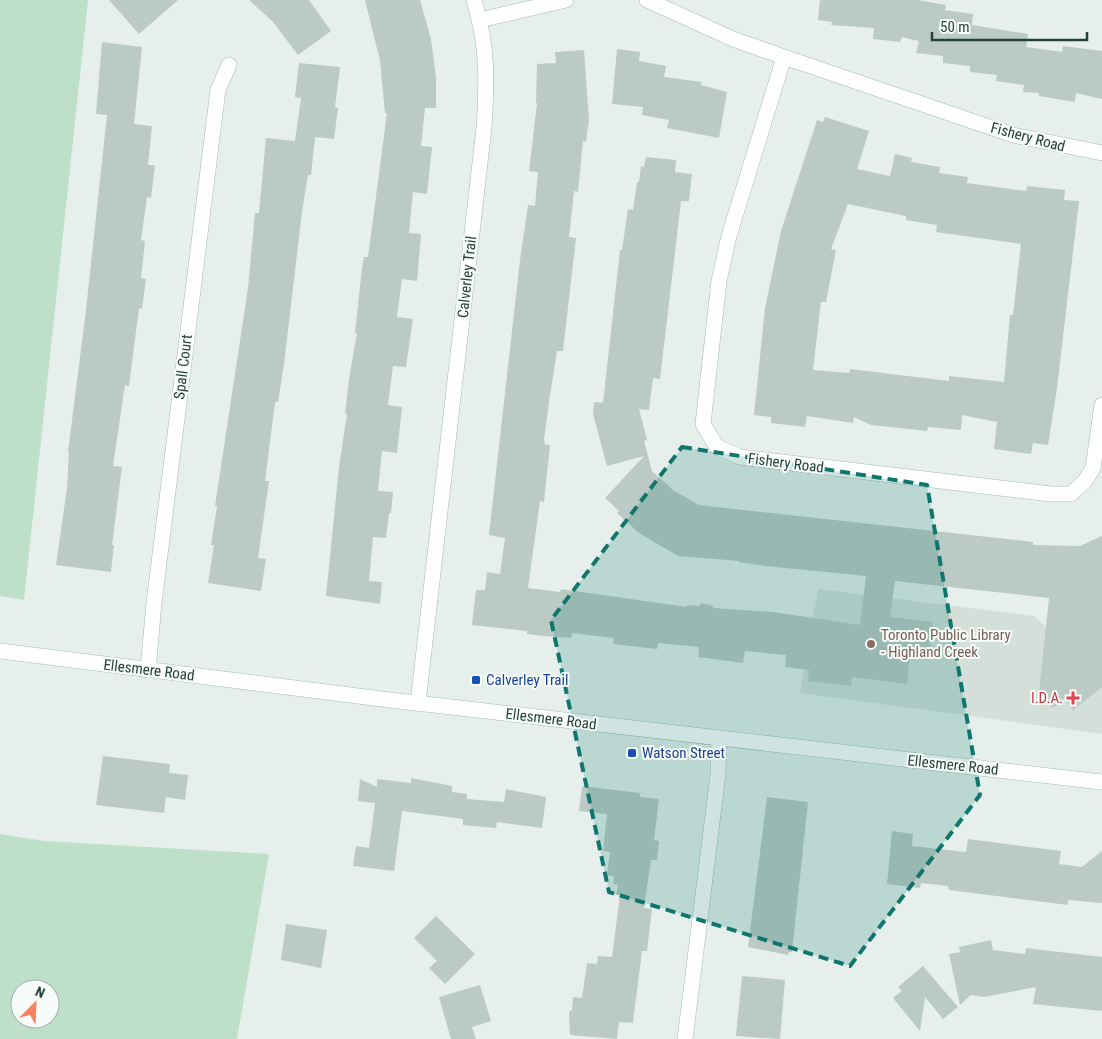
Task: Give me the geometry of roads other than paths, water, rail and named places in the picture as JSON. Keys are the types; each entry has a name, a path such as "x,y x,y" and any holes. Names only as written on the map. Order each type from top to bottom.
{"street":[{"name":"Calverley Trail","path":"418,703 484,128 487,64 480,20 474,0"},
{"path":"480,20 566,0"},
{"name":"Fishery Road","path":"648,0 733,39 1013,135 1102,153"},
{"name":"Fishery Road","path":"784,57 729,236 720,281 703,424 717,447 740,457 1044,493 1071,494 1085,481 1094,468 1102,405"},
{"name":"Spall Court","path":"148,670 155,593 218,90 229,65"},
{"name":"Ellesmere Road","path":"0,651 418,703 1102,782"},
{"path":"685,1039 718,774 719,738"}],"place":[{"name":"Toronto Public Library - Highland Creek","path":"871,644"},
{"name":"Calverley Trail","path":"476,680"},
{"name":"I.D.A.","path":"1073,698"},
{"name":"Watson Street","path":"632,753"}]}
